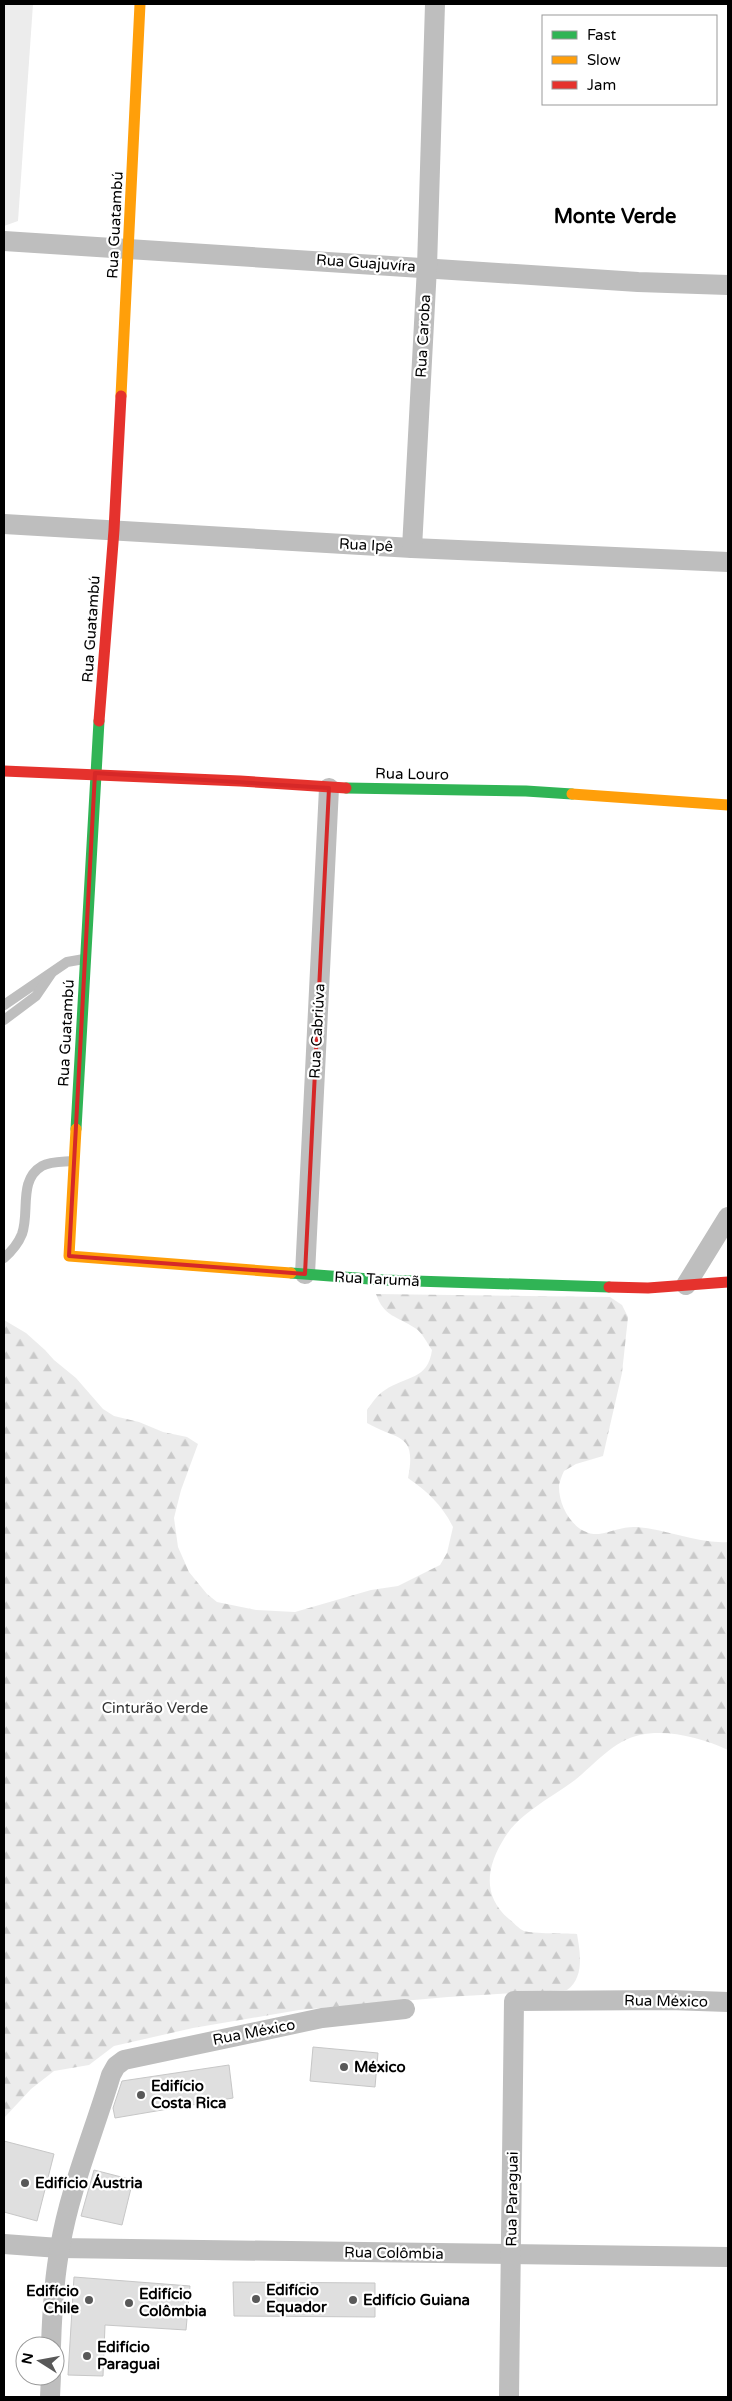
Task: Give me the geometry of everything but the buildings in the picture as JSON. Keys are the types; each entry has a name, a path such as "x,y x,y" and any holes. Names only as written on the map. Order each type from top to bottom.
{"street":[{"name":"Rua Guatambú","path":"69,1256 95,773 114,530 140,4"},
{"name":"Rua Caroba","path":"412,548 427,267 435,4"},
{"name":"Rua Guajuvíra","path":"4,241 129,247 638,282 728,285"},
{"name":"Rua Ipê","path":"4,524 412,548 728,562"},
{"name":"Rua Louro","path":"4,771 95,773 329,788 526,791 728,805"},
{"name":"Rua Cabriúva","path":"305,1274 329,788"},
{"path":"686,1285 728,1217"},
{"name":"Rua Tarumã","path":"69,1256 384,1280 648,1288 728,1282"},
{"name":"Rua México","path":"514,2001 670,2000 728,2002"},
{"name":"Rua Paraguai","path":"509,2397 514,2001"},
{"name":"Rua México","path":"59,2248 70,2204 111,2075 116,2066 124,2060 322,2018 405,2009"},
{"name":"Rua Colômbia","path":"4,2244 59,2248 728,2257"},
{"path":"51,2336 59,2248"}],"lane":[{"path":"4,1005 67,962 85,959"},
{"path":"4,1020 36,996 45,985 53,970"},
{"path":"4,1258 18,1244 23,1232 30,1178 41,1167 49,1163 74,1161"}],"highlighted area":[{"path":"95,773 329,788 305,1274 69,1256"}],"green space":[{"path":"4,4 33,4 18,221 4,226"},
{"name":"Cinturão Verde","path":"376,1294 610,1297 622,1305 628,1317 622,1373 603,1456 576,1464 564,1471 559,1485 559,1494 565,1511 570,1518 582,1530 590,1533 599,1534 622,1528 637,1527 660,1530 705,1541 728,1542 728,1750 696,1738 673,1734 651,1733 631,1738 605,1753 575,1780 537,1806 511,1828 494,1858 491,1869 490,1880 494,1900 500,1910 524,1931 577,1934 580,1956 579,1971 573,1985 567,1990 448,1997 299,2010 193,2028 114,2046 89,2065 54,2071 31,2089 4,2118 4,1320 26,1333 45,1350 76,1378 103,1409 114,1416 139,1422 163,1432 187,1437 198,1444 181,1490 174,1518 178,1547 189,1572 207,1594 217,1602 256,1610 295,1612 371,1590 398,1586 440,1565 447,1553 453,1527 434,1500 408,1478 410,1453 407,1445 396,1436 367,1423 367,1410 377,1397 393,1385 421,1372 430,1360 432,1350 418,1330 387,1312 379,1302"}],"traffic: fast":[{"path":"76,1129 99,721"},
{"path":"346,788 526,791 572,794"},
{"path":"291,1273 383,1280 609,1287"}],"traffic: slow":[{"path":"121,396 140,4"},
{"path":"572,794 728,805"},
{"path":"76,1129 69,1256 291,1273"}],"traffic: jam":[{"path":"99,721 114,530 121,396"},
{"path":"4,771 240,781 346,788"},
{"path":"609,1287 648,1288 728,1282"}],"place":[{"name":"México","path":"344,2067"},
{"name":"Edifício Costa Rica","path":"141,2095"},
{"name":"Edifício Áustria","path":"25,2183"},
{"name":"Edifício Equador","path":"256,2299"},
{"name":"Edifício Chile","path":"89,2300"},
{"name":"Edifício Guiana","path":"353,2300"},
{"name":"Edifício Colômbia","path":"129,2303"},
{"name":"Edifício Paraguai","path":"87,2356"}],"district":[{"name":"Monte Verde","path":"615,217"}]}
